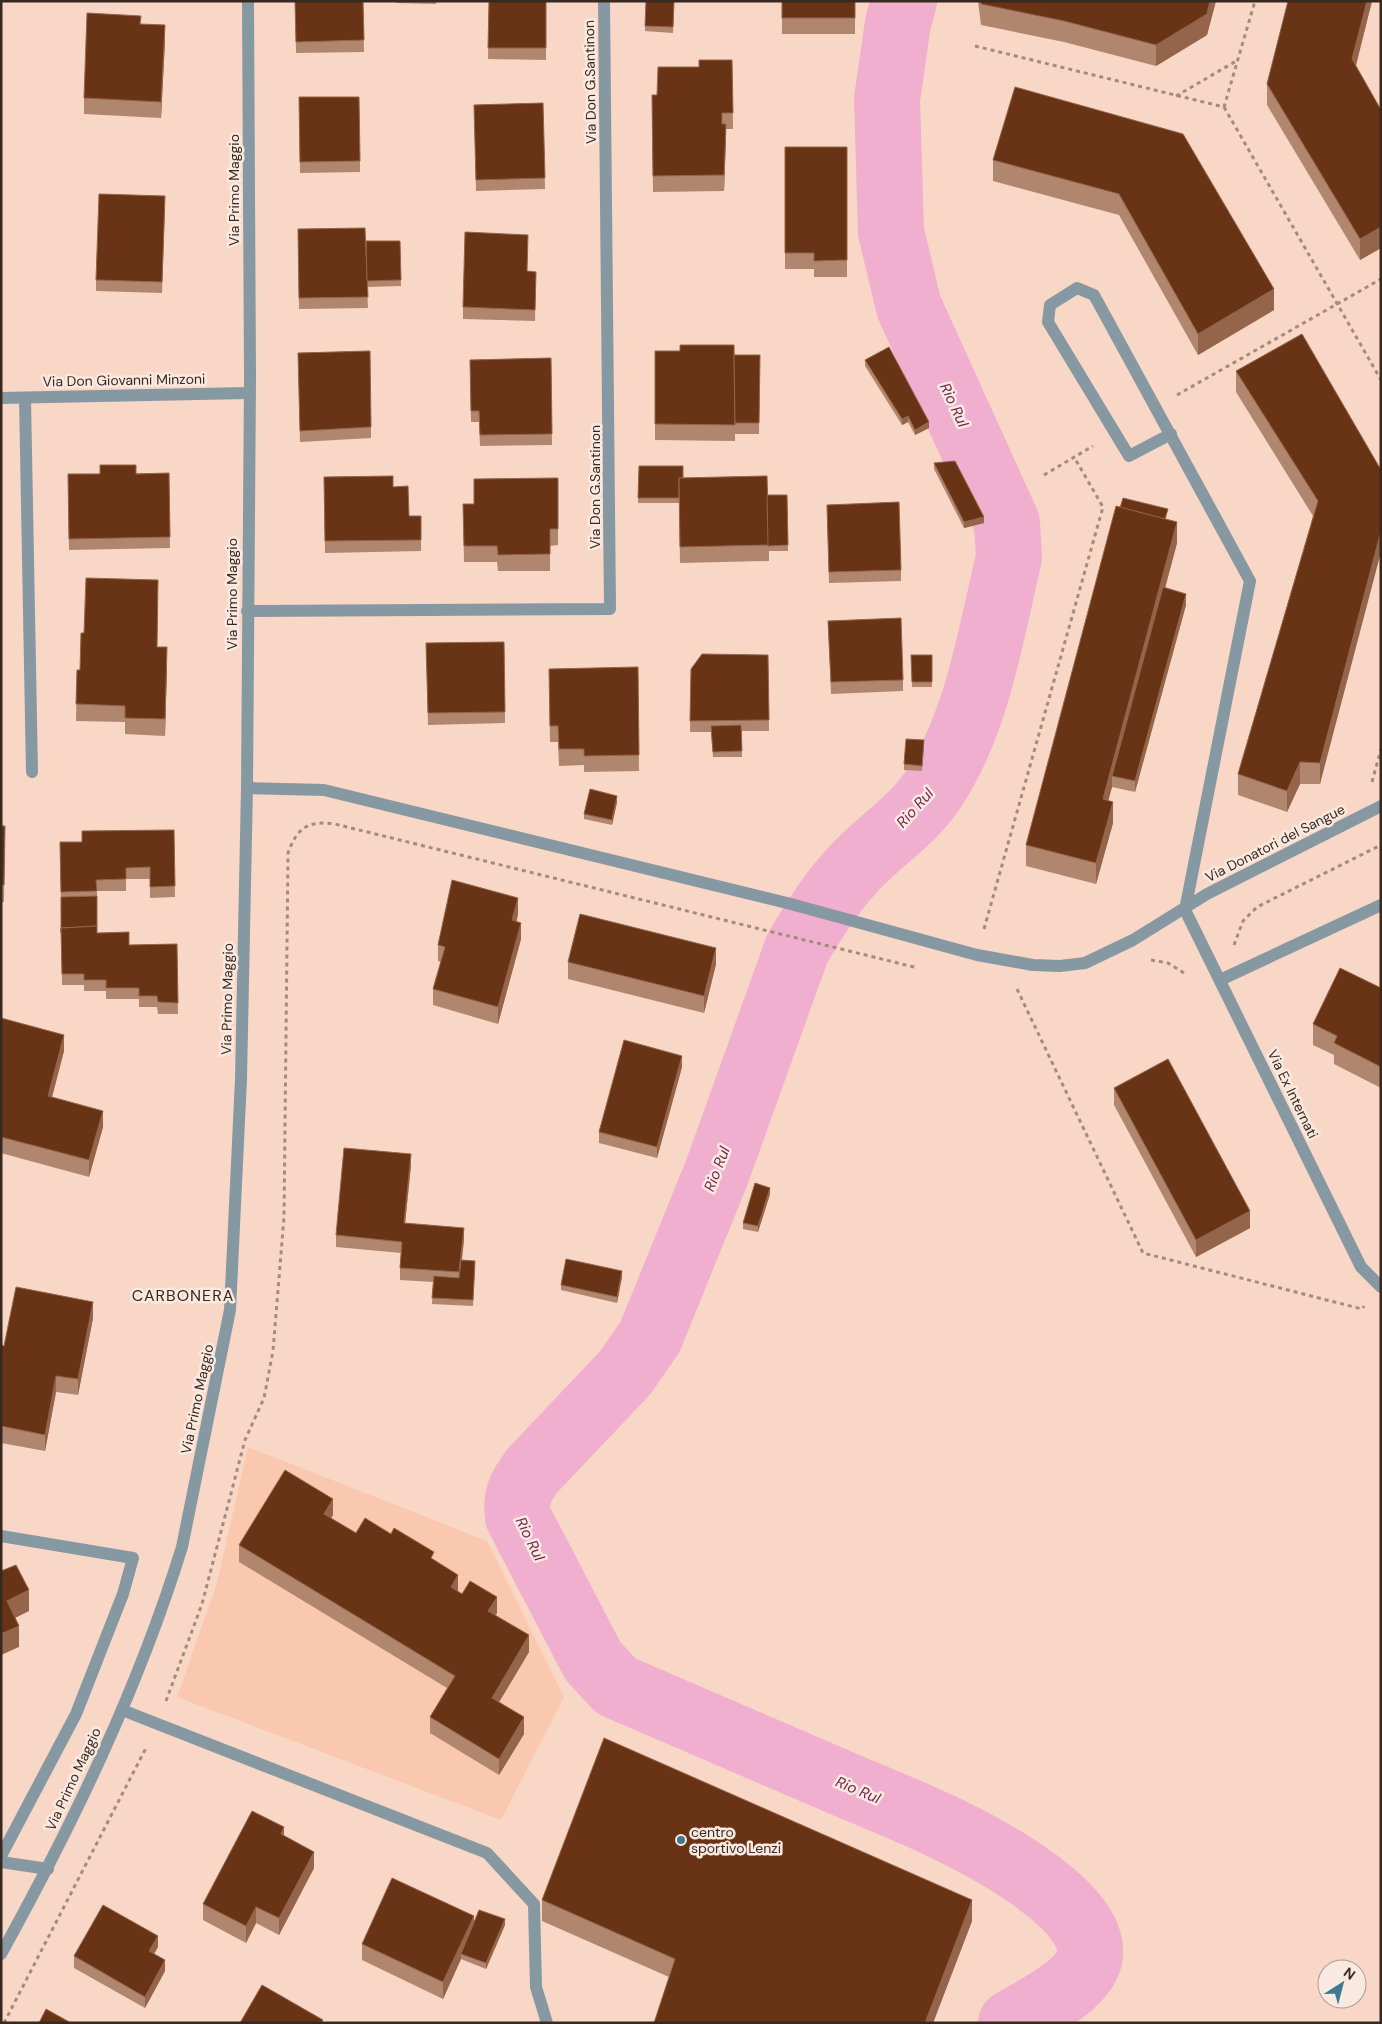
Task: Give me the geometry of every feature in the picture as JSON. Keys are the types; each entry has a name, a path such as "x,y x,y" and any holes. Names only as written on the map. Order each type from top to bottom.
{"street":[{"name":"Via Primo Maggio","path":"1,1954 48,1869 122,1710 182,1547 230,1310 241,1079 247,788 248,1"},
{"name":"Via Don G.Santinon","path":"248,612 610,609 604,1"},
{"path":"1171,434 1129,456 1048,322 1050,305 1078,288 1094,295 1157,407 1250,581 1185,910"},
{"name":"Via Don Giovanni Minzoni","path":"1,398 248,392"},
{"path":"25,398 32,772"},
{"name":"Via Donatori del Sangue","path":"247,788 324,790 791,904 977,955 1032,964 1060,966 1085,963 1133,940 1185,910 1207,894 1381,806"},
{"path":"1220,980 1381,905"},
{"name":"Via Ex Internati","path":"1185,910 1361,1267 1380,1287"},
{"path":"1,1536 132,1558 123,1594 76,1714 1,1856"},
{"path":"122,1710 487,1853 534,1904 536,1987 547,2023"},
{"path":"1,1862 48,1869"}],"path":[{"path":"1255,1 1224,107 1381,380"},
{"path":"975,46 1224,107"},
{"path":"1176,96 1238,59"},
{"path":"1157,407 1381,280"},
{"path":"1044,475 1115,432"},
{"path":"977,955 1103,507 1074,457"},
{"path":"335,824 874,958"},
{"path":"1227,949 1234,946 1243,921 1257,907 1381,845"},
{"path":"1016,988 1143,1253 1362,1309 1380,1287"}],"shaded area":[{"path":"248,1447 487,1541 564,1697 501,1820 177,1697 217,1583"}],"building":[{"path":"295,1 363,1 364,40 296,42"},
{"path":"489,1 546,1 546,48 488,48"},
{"path":"646,1 674,1 673,27 645,26"},
{"path":"782,1 855,1 855,18 782,18"},
{"path":"981,1 1210,1 1207,14 1156,45 1064,21 981,4"},
{"path":"1288,1 1367,1 1352,59 1381,110 1381,227 1360,239 1267,84"},
{"path":"87,13 141,16 140,24 165,25 161,102 84,98"},
{"path":"699,60 732,60 733,113 722,113 722,124 726,124 724,175 653,176 652,95 657,95 658,67 699,67"},
{"path":"1015,87 1183,134 1274,289 1198,334 1119,194 993,160"},
{"path":"299,97 359,97 360,161 300,162"},
{"path":"543,103 545,178 476,180 474,105"},
{"path":"785,147 847,147 847,260 814,261 814,253 785,253"},
{"path":"99,194 165,196 162,282 96,280"},
{"path":"365,228 368,297 299,298 298,229"},
{"path":"465,232 528,235 527,271 536,272 535,310 463,307"},
{"path":"366,241 400,241 401,280 367,281"},
{"path":"1302,334 1381,470 1381,531 1320,763 1300,762 1287,791 1238,774 1318,501 1236,371"},
{"path":"680,345 734,345 735,425 655,424 655,351 680,351"},
{"path":"889,347 929,422 915,430 908,416 902,419 865,360"},
{"path":"370,351 371,427 300,431 298,353"},
{"path":"734,355 760,355 759,423 735,423"},
{"path":"551,358 552,434 480,435 479,411 471,411 470,360"},
{"path":"955,461 984,517 964,522 934,463"},
{"path":"100,465 136,465 136,474 169,473 170,537 69,539 68,474 100,474"},
{"path":"639,466 683,466 683,478 679,478 679,498 638,498"},
{"path":"393,476 393,487 408,486 409,516 421,516 421,540 325,541 324,477"},
{"path":"767,476 769,545 680,547 679,478"},
{"path":"558,478 558,529 550,529 550,554 498,555 497,546 464,546 463,504 474,504 474,479"},
{"path":"767,495 787,495 788,545 768,546"},
{"path":"1123,498 1168,509 1165,519 1120,508"},
{"path":"899,502 901,570 829,572 827,505"},
{"path":"1116,506 1177,522 1103,799 1113,802 1096,863 1026,845"},
{"path":"86,578 158,580 157,647 167,647 165,719 125,718 125,706 76,704 77,670 80,670 81,633 84,633"},
{"path":"1163,587 1186,594 1135,781 1112,776"},
{"path":"901,618 903,680 831,682 828,621"},
{"path":"504,642 505,712 428,713 426,643"},
{"path":"702,654 768,655 769,720 690,721 691,669"},
{"path":"911,655 932,655 932,682 912,682"},
{"path":"638,667 639,755 584,756 584,749 559,749 558,726 550,726 549,669"},
{"path":"741,725 742,751 713,752 711,726"},
{"path":"906,739 924,740 922,766 904,764"},
{"path":"590,789 617,796 612,820 584,814"},
{"path":"1,826 5,826 4,885 1,885"},
{"path":"174,830 175,886 150,887 150,867 126,868 126,879 96,880 97,891 61,892 60,842 82,842 82,831"},
{"path":"452,880 518,898 512,920 521,923 498,1007 433,989 445,947 438,945"},
{"path":"97,896 97,926 61,928 61,897"},
{"path":"580,914 716,948 704,996 568,962"},
{"path":"97,926 97,933 129,932 129,945 177,944 178,1003 158,1002 157,996 139,996 139,988 106,988 106,980 84,980 84,974 62,974 61,928"},
{"path":"1340,968 1381,988 1381,1067 1334,1043 1337,1036 1313,1024"},
{"path":"1,1018 64,1035 48,1096 103,1111 89,1160 1,1137"},
{"path":"624,1040 682,1056 657,1147 599,1132"},
{"path":"1168,1059 1250,1211 1196,1240 1114,1088"},
{"path":"344,1148 411,1154 404,1223 464,1228 459,1272 400,1268 402,1242 336,1235"},
{"path":"755,1183 770,1188 758,1226 743,1223"},
{"path":"566,1259 622,1271 617,1297 561,1285"},
{"path":"461,1260 475,1261 473,1300 432,1298 434,1276 459,1278"},
{"path":"16,1287 93,1302 78,1379 56,1376 45,1435 1,1426 1,1345 4,1346"},
{"path":"285,1470 333,1499 324,1514 356,1533 365,1518 391,1534 394,1528 434,1552 431,1558 458,1575 451,1587 462,1594 470,1581 497,1597 488,1611 529,1635 492,1698 524,1717 499,1759 430,1717 455,1676 239,1545"},
{"path":"16,1565 29,1590 7,1601 19,1626 1,1634 1,1571"},
{"name":"centro sportivo Lenzi","path":"604,1738 972,1900 925,2023 654,2023 675,1959 542,1900"},
{"path":"252,1811 284,1827 281,1834 314,1852 279,1918 256,1907 246,1926 203,1904"},
{"path":"392,1878 474,1916 443,1982 362,1944"},
{"path":"103,1905 158,1936 149,1951 165,1960 145,1997 74,1956"},
{"path":"479,1910 505,1919 486,1963 461,1954"},
{"path":"262,1985 323,2020 321,2023 240,2023"},
{"path":"46,2009 71,2023 39,2023"}],"waterway":[{"name":"Rio Rul","path":"904,1 898,23 887,99 891,232 909,307 1007,523 1009,557 989,647 981,678 960,737 932,791 913,814 869,853 842,882 821,910 797,949 717,1172 650,1337 625,1373 533,1470 520,1492 517,1510 518,1517 593,1661 616,1686 914,1814 958,1835 1022,1871 1056,1896 1067,1907 1085,1931 1089,1943 1090,1956 1086,1967 1079,1977 1058,1995 1011,2023"}],"place":[{"name":"centro sportivo Lenzi","path":"681,1840"}],"district":[{"name":"CARBONERA","path":"183,1295"}]}
